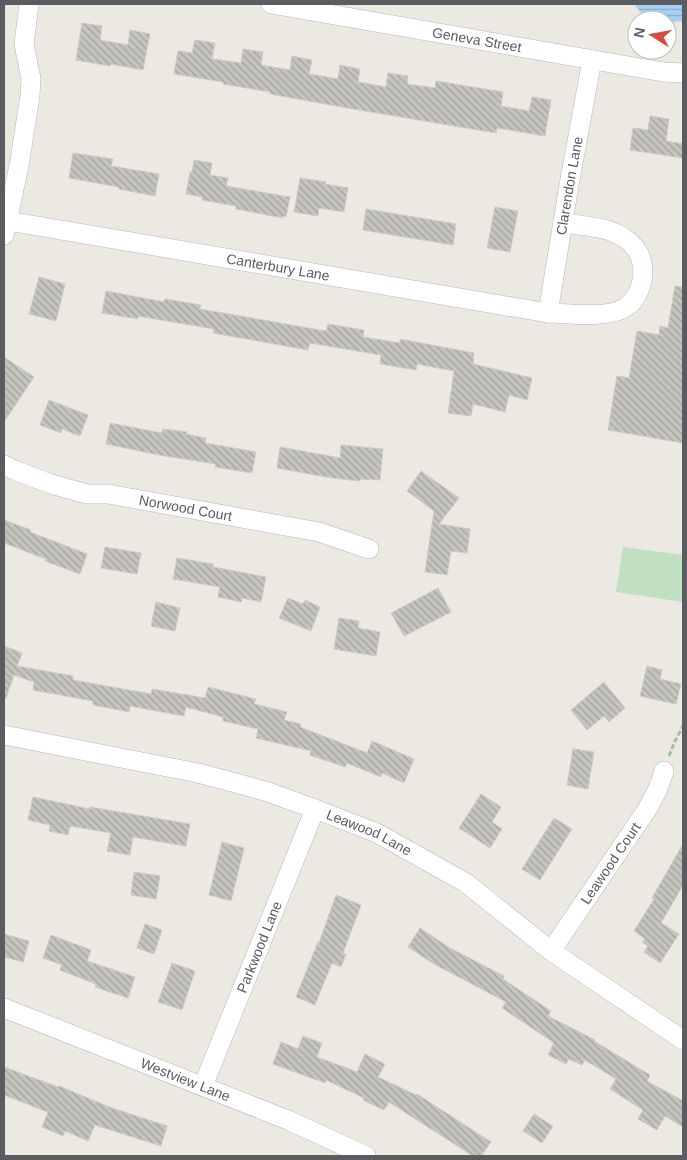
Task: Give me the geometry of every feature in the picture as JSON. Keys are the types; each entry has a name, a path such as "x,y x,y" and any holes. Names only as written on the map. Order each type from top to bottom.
{"street":[{"path":"6,228 19,166 30,96 31,79 24,44 30,4"},
{"name":"Geneva Street","path":"271,4 663,72 683,73"},
{"name":"Clarendon Lane","path":"548,313 592,60"},
{"name":"Canterbury Lane","path":"6,228 548,313 602,314 619,311 632,303 640,290 643,276 643,263 639,252 622,235 608,230 563,222"},
{"name":"Norwood Court","path":"4,465 51,484 87,494 108,494 320,532 369,549"},
{"name":"Leawood Lane","path":"4,734 198,773 268,792 377,833 466,883 551,951 683,1040"},
{"name":"Leawood Court","path":"551,951 648,808 658,789 664,771"},
{"name":"Parkwood Lane","path":"203,1086 315,809"},
{"name":"Westview Lane","path":"4,1008 288,1120 335,1150 366,1156"}],"path":[{"path":"664,771 675,741 683,726"}],"green space":[{"path":"623,547 683,555 683,602 616,592"}],"water":[{"path":"634,4 683,4 683,21 677,21 677,10 639,10"}],"building":[{"path":"82,23 102,26 100,40 128,45 130,30 150,34 143,70 76,60"},
{"path":"195,40 215,43 212,59 241,63 243,49 263,52 261,65 290,70 292,56 312,60 309,74 338,79 340,65 360,69 358,82 386,87 388,73 408,76 407,84 435,88 436,81 503,92 501,106 529,111 532,97 551,100 545,136 497,128 496,133 270,94 270,92 223,84 223,82 174,74 178,51 192,53"},
{"path":"650,116 669,119 666,141 683,144 683,158 630,150 633,128 648,130"},
{"path":"73,153 113,159 111,166 159,174 155,196 69,178"},
{"path":"194,160 212,163 210,175 228,178 226,186 290,197 286,217 236,209 236,206 202,200 202,197 186,194"},
{"path":"300,178 348,188 344,212 319,208 318,216 294,212"},
{"path":"495,207 518,211 510,252 487,248"},
{"path":"366,209 456,224 453,245 363,230"},
{"path":"39,277 65,284 56,321 29,314"},
{"path":"675,286 683,287 683,443 608,430 617,376 629,378 637,331 659,335 660,326 668,328"},
{"path":"106,291 164,302 165,299 201,305 200,309 326,331 328,324 364,330 363,337 400,343 400,339 474,353 473,364 532,378 527,400 509,395 505,412 473,404 471,416 448,413 454,371 417,364 416,370 380,364 381,355 310,343 308,350 213,333 214,329 138,316 138,319 102,313"},
{"path":"4,357 34,377 4,422"},
{"path":"49,400 88,415 80,436 62,429 61,433 40,425"},
{"path":"110,423 162,433 163,429 187,432 186,434 206,438 205,443 256,452 252,473 215,467 216,464 106,444"},
{"path":"341,445 383,449 380,480 360,479 360,481 332,478 277,468 280,447 340,458"},
{"path":"421,471 459,498 439,524 470,529 467,553 451,551 447,575 425,572 434,511 407,491"},
{"path":"4,520 87,554 80,574 4,543"},
{"path":"105,547 141,553 137,574 101,568"},
{"path":"177,558 213,564 213,567 266,577 261,602 242,598 241,602 218,597 220,587 173,579"},
{"path":"438,588 451,612 404,636 391,613"},
{"path":"288,598 303,604 305,600 320,607 311,631 279,618"},
{"path":"156,602 180,608 175,631 151,626"},
{"path":"339,618 359,621 358,628 380,632 376,656 334,649"},
{"path":"4,646 22,653 17,666 73,676 73,680 151,694 152,689 205,698 208,687 256,699 254,704 287,712 284,720 301,724 300,727 367,753 372,741 414,759 404,783 382,773 381,777 347,763 345,767 310,755 311,751 256,738 258,729 223,721 223,717 186,707 184,716 130,706 129,712 93,705 93,701 33,690 34,682 14,675 6,698 4,698"},
{"path":"647,666 662,670 660,679 681,684 676,704 640,696"},
{"path":"604,682 625,708 609,722 604,716 587,730 571,710"},
{"path":"573,749 594,752 588,789 567,785"},
{"path":"481,794 501,807 492,822 502,829 490,848 459,828"},
{"path":"33,797 90,809 90,807 190,824 186,846 133,837 130,855 107,851 111,833 70,826 68,835 49,831 50,825 28,820"},
{"path":"554,818 572,829 540,880 522,869"},
{"path":"222,842 244,848 231,901 209,895"},
{"path":"683,844 683,885 661,923 679,934 660,963 644,952 648,946 642,942 645,939 634,931 654,899 652,898"},
{"path":"134,872 160,876 156,899 131,895"},
{"path":"336,895 361,905 343,953 346,954 341,967 332,963 315,1005 296,997 319,943"},
{"path":"145,924 162,930 154,954 137,948"},
{"path":"420,928 450,948 504,976 503,979 551,1011 548,1016 595,1040 650,1075 647,1081 683,1101 683,1127 665,1116 657,1130 638,1119 643,1110 610,1089 616,1079 585,1060 582,1065 569,1059 566,1064 548,1055 554,1043 502,1008 506,1002 434,964 408,947"},
{"path":"4,934 29,941 23,962 4,957"},
{"path":"51,935 91,950 87,961 135,977 128,998 95,987 96,984 60,970 62,965 43,958"},
{"path":"172,963 195,971 182,1010 158,1002"},
{"path":"303,1036 322,1043 317,1057 357,1072 365,1054 385,1064 378,1077 417,1094 491,1142 481,1156 473,1156 389,1102 384,1110 326,1080 325,1083 273,1064 281,1042 298,1049"},
{"path":"4,1067 59,1086 112,1108 167,1126 161,1146 95,1125 88,1141 65,1131 63,1136 42,1127 48,1112 4,1095"},
{"path":"534,1114 553,1126 542,1143 523,1131"}]}
